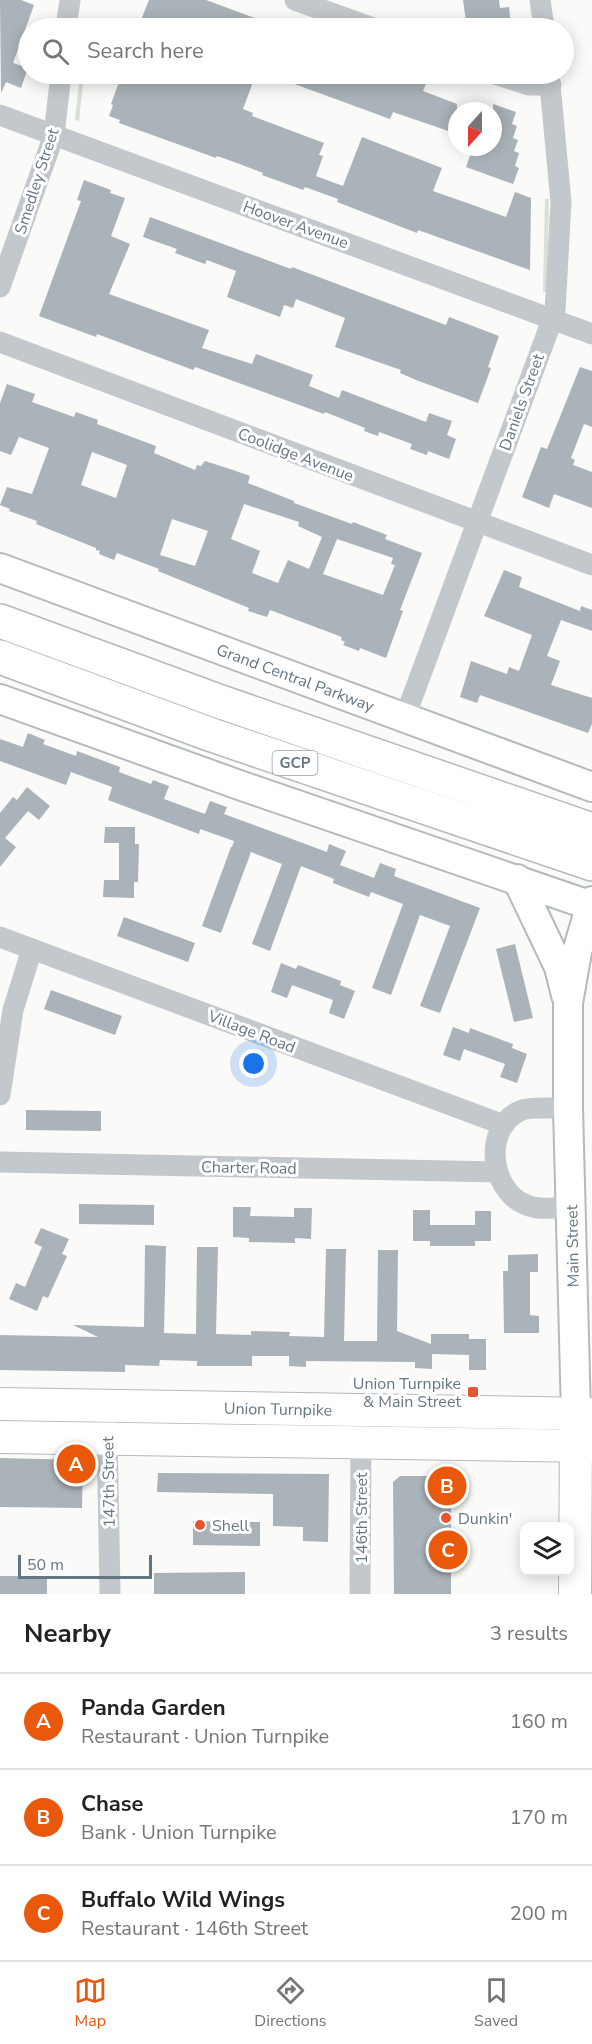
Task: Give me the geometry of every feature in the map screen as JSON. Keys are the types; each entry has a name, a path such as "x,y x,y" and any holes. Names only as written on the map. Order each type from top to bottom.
{"highway":[{"path":"0,606 128,668"},
{"name":"GCP","path":"0,621 299,730 592,830"},
{"name":"GCP","path":"0,657 212,735 592,864"}],"main road":[{"name":"Grand Central Parkway","path":"0,568 592,787"},
{"path":"0,699 242,786 592,904"},
{"path":"517,879 559,967 568,1003"},
{"name":"Main Street","path":"575,1594 584,1414 570,1207 568,1003 577,952 592,904"},
{"name":"Union Turnpike","path":"0,1404 584,1414"},
{"name":"Union Turnpike","path":"0,1437 584,1446"}],"street":[{"path":"67,18 70,0"},
{"path":"295,0 345,18"},
{"path":"540,0 543,18"},
{"name":"Smedley Street","path":"0,287 54,135 60,84"},
{"name":"Daniels Street","path":"405,717 553,319 556,303 561,202 550,84"},
{"name":"Hoover Avenue","path":"0,115 592,334"},
{"name":"Coolidge Avenue","path":"0,342 592,565"},
{"name":"Village Road","path":"0,937 504,1125"},
{"path":"0,1095 13,1010 32,949"},
{"path":"568,1108 525,1109 511,1116 500,1131 495,1149 498,1172 503,1185 516,1198 533,1207 570,1207"},
{"name":"Charter Road","path":"0,1162 498,1172"},
{"name":"147th Street","path":"107,1407 110,1594"},
{"name":"146th Street","path":"360,1594 361,1442"}],"shaded area":[{"path":"79,84 83,84 79,121 75,120"},
{"path":"545,199 549,199 547,292 543,292"}],"building":[{"path":"0,0 21,0 34,5 29,18 18,18 18,49 13,63 18,65 18,84 22,84 21,88 6,82 1,93"},
{"path":"149,0 206,0 255,18 142,18"},
{"path":"463,0 499,0 500,8 509,7 510,18 466,18"},
{"path":"118,84 252,84 243,109 253,113 252,116 324,143 319,155 323,156 316,176 343,186 362,137 442,168 433,191 506,217 515,192 531,198 530,270 418,230 417,233 337,202 338,199 305,187 303,190 237,163 217,156 216,158 119,123 120,120 109,116 113,105 111,104"},
{"path":"295,84 426,84 423,91 452,102 448,102 448,131 393,112 390,119"},
{"path":"502,107 516,112 512,124 517,126 513,138 518,140 514,151 519,153 515,166 519,168 513,184 466,167 470,156 502,156"},
{"path":"84,180 125,198 111,236 130,244 109,294 209,330 202,348 252,364 256,354 313,375 309,386 339,398 342,390 426,422 429,413 452,421 447,435 456,439 449,459 428,451 427,455 410,449 412,444 379,432 378,436 364,431 365,428 325,412 324,414 195,367 193,370 97,334 96,337 39,316 81,201 77,200"},
{"path":"150,217 446,325 449,317 499,336 488,367 491,368 478,403 416,380 400,373 401,370 335,347 345,318 296,299 293,308 284,305 280,317 227,297 236,271 207,260 205,264 175,253 177,249 143,237"},
{"path":"580,367 592,371 592,427 584,424 571,458 575,460 573,465 592,472 592,508 554,494 549,508 522,497 541,447 547,449"},
{"path":"7,384 35,394 32,402 74,417 76,412 98,420 97,424 156,446 154,453 195,470 197,465 201,466 205,461 250,476 248,483 294,501 294,503 387,535 385,539 422,553 400,610 403,611 386,658 360,648 359,651 343,645 345,642 341,640 342,637 270,610 267,617 248,611 249,608 117,553 114,560 99,554 100,551 96,548 9,511 10,509 0,505 7,487 32,494 49,448 19,437 11,455 0,451 0,403","holes":["92,452 127,465 116,498 81,485","244,504 299,522 298,526 322,537 309,569 288,560 278,583 252,573 260,551 231,539","172,519 208,531 195,566 160,555","337,539 393,558 391,564 395,565 383,595 323,574"]},
{"path":"504,570 522,577 519,587 580,611 581,606 592,610 592,631 561,620 547,656 560,661 551,685 592,698 592,724 588,733 480,695 477,703 460,697 471,661 507,674 509,667 519,671 532,635 484,616"},
{"path":"28,733 45,740 43,744 76,756 77,751 120,767 119,772 151,784 153,780 169,786 164,799 205,814 210,801 227,807 224,814 327,852 329,844 346,851 340,865 374,878 380,863 396,869 394,876 480,908 440,1013 420,1006 450,926 420,915 391,995 372,988 403,904 371,892 369,897 333,883 334,879 301,866 270,951 252,944 282,864 251,852 221,933 202,926 234,841 200,829 199,834 108,800 112,787 71,772 66,785 0,761 0,739 23,747"},
{"path":"27,787 50,806 39,820 28,811 5,838 16,847 0,867 0,813 13,797 17,800"},
{"path":"105,827 135,827 135,844 139,844 138,882 134,882 134,898 103,897 104,880 119,880 119,843 104,843"},
{"path":"124,917 195,943 188,962 117,936"},
{"path":"515,944 533,1018 514,1022 496,949"},
{"path":"281,963 296,969 298,965 341,981 340,985 355,991 344,1019 329,1013 333,1000 292,985 287,998 271,992"},
{"path":"51,990 122,1016 115,1035 44,1009"},
{"path":"453,1027 469,1033 470,1028 513,1044 512,1048 527,1054 517,1083 500,1077 505,1064 464,1049 460,1061 443,1055"},
{"path":"26,1110 101,1111 101,1131 26,1130"},
{"path":"79,1204 154,1205 154,1225 79,1224"},
{"path":"233,1207 251,1207 250,1216 294,1217 294,1208 312,1208 311,1239 295,1238 295,1243 249,1242 249,1238 233,1237"},
{"path":"413,1210 430,1210 430,1225 475,1225 475,1211 491,1211 491,1241 475,1241 475,1246 430,1246 430,1241 413,1241"},
{"path":"41,1228 69,1239 62,1254 67,1256 48,1298 43,1296 37,1311 9,1299 16,1283 25,1287 42,1247 34,1243"},
{"path":"145,1245 166,1246 164,1333 196,1334 197,1247 218,1247 216,1334 251,1335 251,1331 290,1332 289,1336 324,1337 326,1249 346,1249 344,1341 377,1341 378,1250 398,1250 397,1331 431,1344 431,1334 469,1334 469,1339 486,1339 486,1370 469,1370 469,1355 432,1354 432,1369 415,1368 415,1362 306,1361 306,1367 289,1366 289,1356 252,1356 252,1366 197,1366 197,1361 160,1360 159,1366 125,1365 125,1372 0,1370 0,1335 98,1337 73,1325 144,1327"},
{"path":"538,1254 538,1272 530,1272 530,1315 539,1316 539,1333 504,1333 503,1271 508,1271 508,1255"},
{"path":"0,1458 83,1460 82,1508 0,1507"},
{"path":"158,1473 329,1474 328,1542 303,1541 303,1527 273,1526 273,1494 157,1492"},
{"path":"400,1476 445,1476 451,1482 451,1594 394,1594 393,1482"},
{"path":"193,1521 260,1522 260,1546 193,1545"},
{"path":"245,1572 245,1594 154,1594 154,1573"},
{"path":"0,1576 47,1576 47,1594 0,1594"}],"place":[{"name":"Union Turnpike & Main Street","path":"473,1392"},
{"name":"Panda Garden","path":"76,1464"},
{"name":"Chase","path":"447,1486"},
{"name":"Dunkin'","path":"446,1518"},
{"name":"Shell","path":"200,1525"},
{"name":"Buffalo Wild Wings","path":"448,1550"}]}
